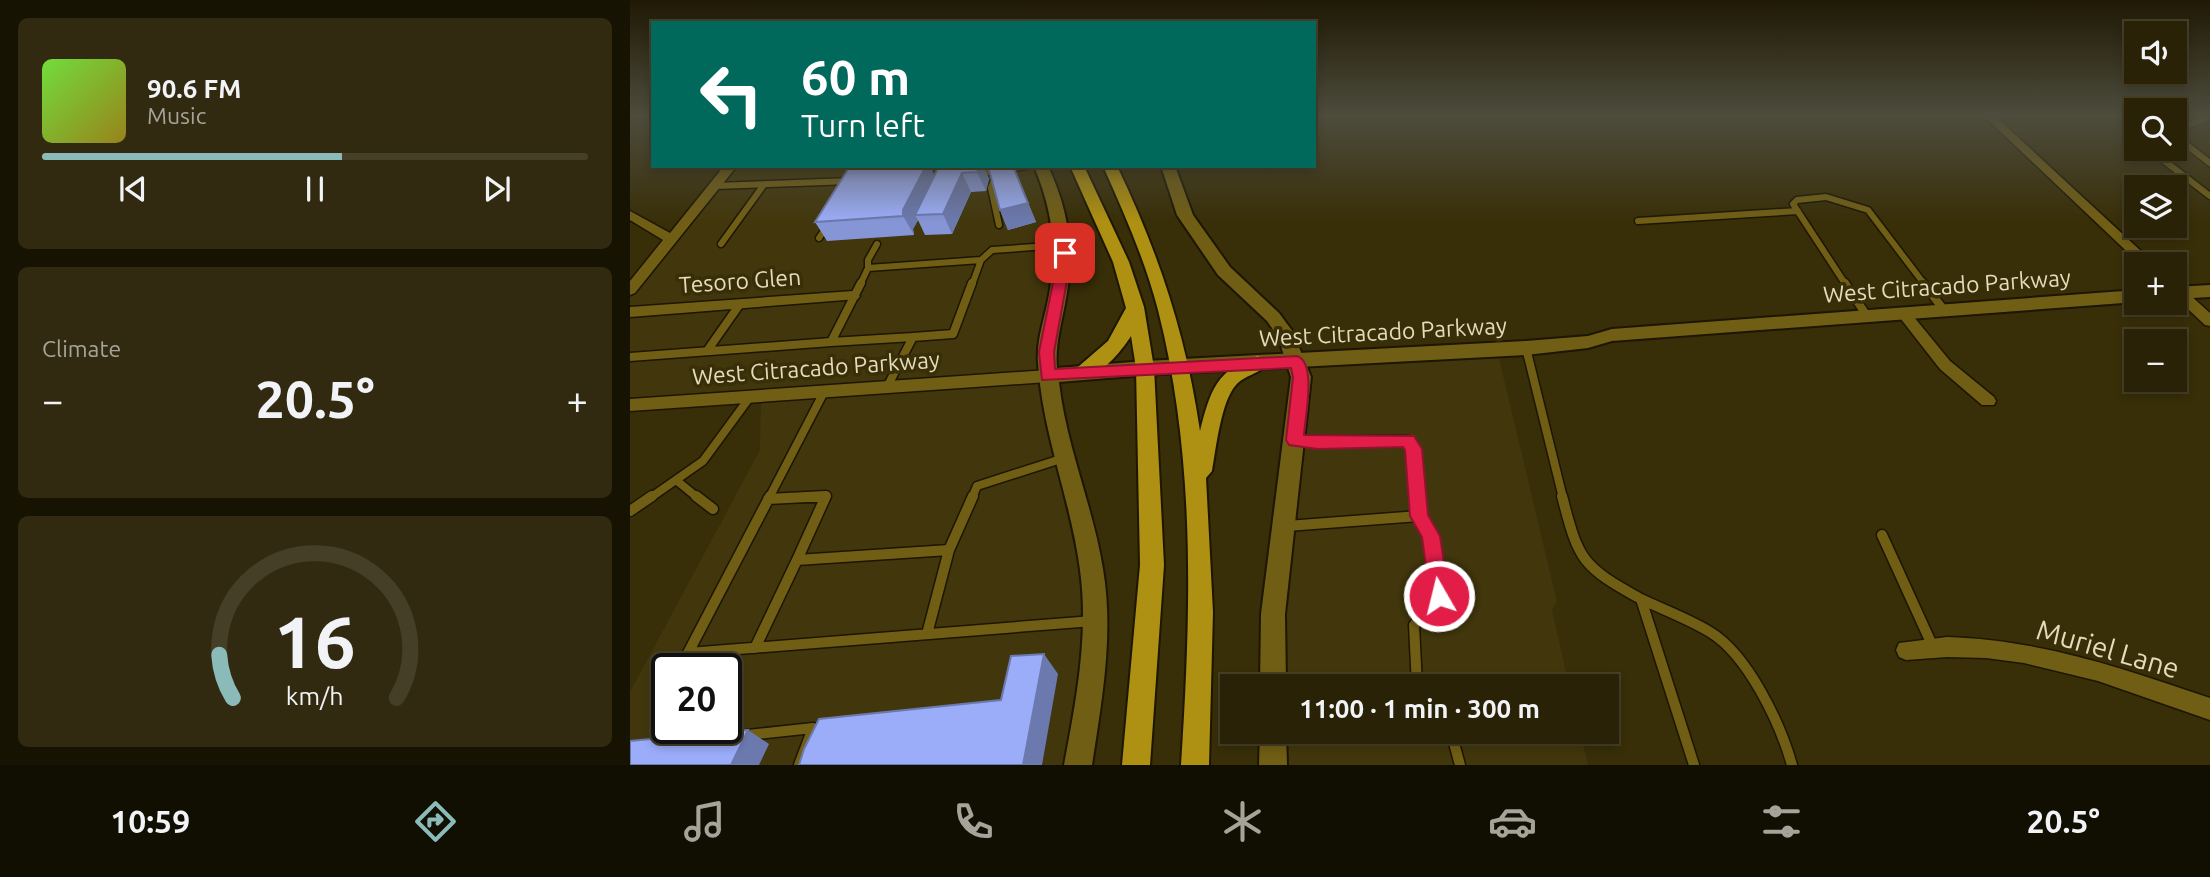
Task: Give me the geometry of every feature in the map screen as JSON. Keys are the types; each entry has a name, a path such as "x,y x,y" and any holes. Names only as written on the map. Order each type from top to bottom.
{"highway":[{"path":"1078,168 1119,256 1135,307 1145,368 1153,565 1136,765"},
{"path":"1111,168 1129,201 1147,249 1182,366 1197,485 1202,663 1195,765"},
{"path":"1082,373 1109,354 1122,340 1135,307"},
{"path":"1197,485 1219,394 1230,378 1258,363"}],"street":[{"path":"2026,151 2135,252"},
{"path":"630,290 729,168"},
{"path":"1042,168 1059,212 1065,245 1063,273 1046,352 1052,414 1088,544 1096,621 1089,701 1078,765"},
{"path":"1169,168 1192,226 1224,271 1273,317 1288,338 1301,377 1273,614 1273,674"},
{"path":"630,215 671,239"},
{"path":"2187,291 2210,290"},
{"name":"Tesoro Glen","path":"630,312 853,296"},
{"name":"West Citracado Parkway","path":"630,405 1145,368 1526,348 1588,342 1612,335 2124,297"},
{"path":"2187,301 2210,321"},
{"path":"1903,314 1945,365 1988,401"},
{"name":"Muriel Lane","path":"1906,650 1994,647 2076,663 2210,709"},
{"path":"1273,744 1273,765"}],"lane":[{"path":"2194,151 2210,163"},
{"path":"2165,161 2210,196"},
{"path":"972,175 1018,168"},
{"path":"998,173 990,188 999,225"},
{"path":"715,186 855,181 848,192"},
{"path":"721,244 763,186"},
{"path":"1867,316 1793,204 1797,200 1826,197 1868,210 1944,310"},
{"path":"1638,221 1798,211"},
{"path":"819,238 834,215"},
{"path":"831,342 877,244"},
{"path":"630,356 953,334 981,260 992,250 1065,245"},
{"path":"868,268 981,260"},
{"path":"707,351 740,304"},
{"path":"887,387 914,337"},
{"path":"1526,348 1574,543 1595,573 1641,599 1711,632 1736,653 1783,734 1792,765"},
{"path":"824,392 688,653 1096,621"},
{"path":"630,511 703,461 750,397"},
{"path":"1295,440 1318,443 1408,440 1414,449 1419,516 1431,536 1439,596 1414,625 1416,674"},
{"path":"927,634 948,550 977,486 1064,458"},
{"path":"676,480 713,509"},
{"path":"755,648 825,496 768,499"},
{"path":"1284,526 1419,516"},
{"path":"1882,535 1933,647"},
{"path":"797,560 948,550"},
{"path":"1641,599 1694,765"},
{"path":"742,735 826,727"},
{"path":"799,765 813,728"},
{"path":"1455,744 1461,765"}],"shaded area":[{"path":"729,168 1042,168 1059,212 1046,354 1088,544 1078,765 630,765 630,692 760,450 761,397 630,405 630,290"},
{"path":"1497,350 1557,602 1552,610 1566,674 1274,674 1297,362"},
{"path":"1273,744 1583,744 1588,765 1273,765"}],"building":[{"path":"849,168 925,168 903,210 903,216 815,222"},
{"path":"938,168 978,168 977,172 962,173 943,214 915,215"},
{"path":"1014,168 1028,203 1000,210 989,170"},
{"path":"1044,654 1023,765 799,765 819,719 1001,700 1011,656"},
{"path":"748,730 742,742 742,731"},
{"path":"651,739 651,744 741,744 731,765 630,765 630,741"}],"route":[{"path":"1065,253 1046,352 1048,376 1182,366 1297,362 1301,377 1295,440 1318,443 1408,440 1414,449 1419,516 1431,536 1439,596"}]}
